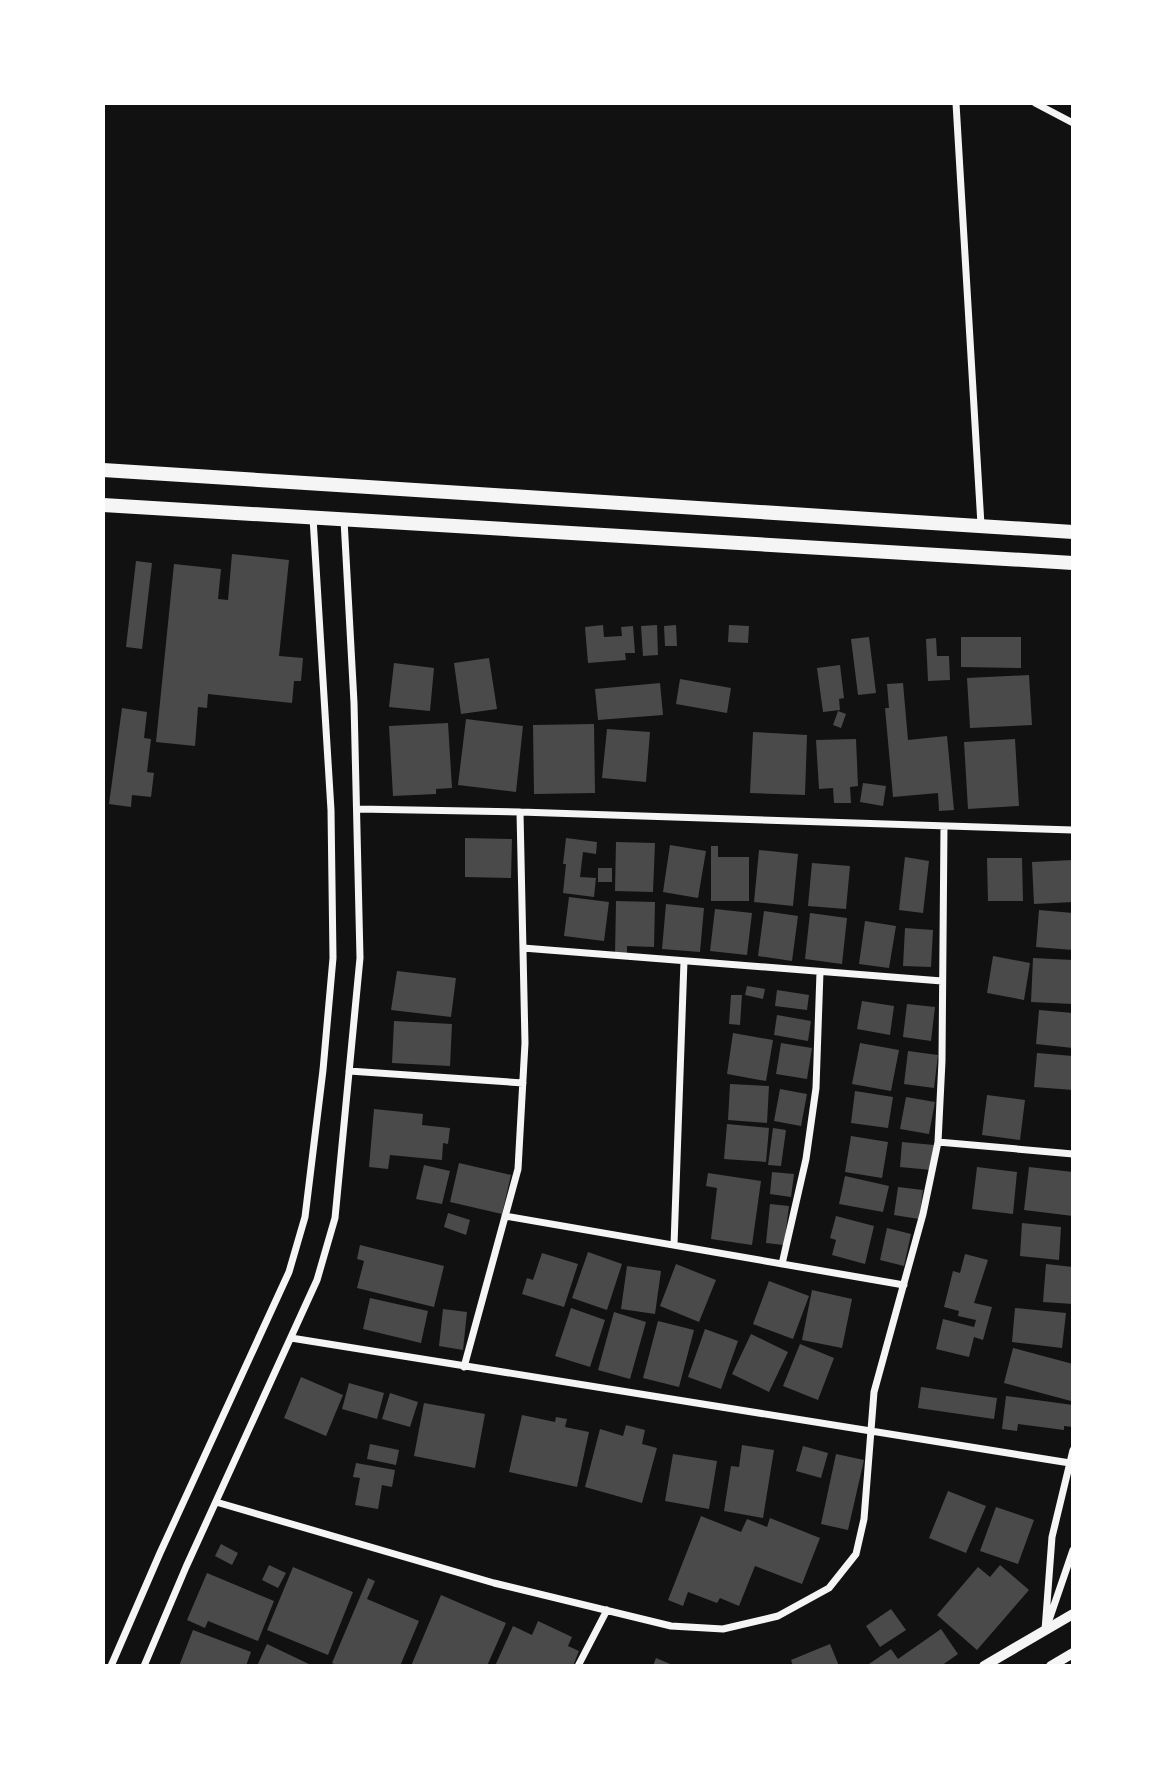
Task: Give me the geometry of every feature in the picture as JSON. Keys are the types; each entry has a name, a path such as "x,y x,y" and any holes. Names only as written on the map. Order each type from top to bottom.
{"main road":[{"path":"103,470 1073,532"},
{"path":"103,505 1073,563"}],"street":[{"path":"956,103 981,526"},
{"path":"1035,103 1073,123"},
{"path":"111,1666 289,1272 305,1217 333,958 331,810 313,518"},
{"path":"144,1666 317,1280 335,1218 360,958 358,809 344,520"},
{"path":"358,809 1073,831"},
{"path":"464,1367 518,1169 525,1043 520,812"},
{"path":"216,1502 494,1583 671,1626 723,1629 778,1616 829,1588 856,1554 864,1518 874,1392 923,1214 938,1142 944,826"},
{"path":"523,948 942,981"},
{"path":"674,1245 684,961"},
{"path":"782,1264 806,1159 816,1088 820,972"},
{"path":"349,1071 523,1083"},
{"path":"938,1142 1073,1154"},
{"path":"505,1216 904,1285"},
{"path":"290,1338 1070,1463"},
{"path":"1045,1630 1052,1537 1073,1450"},
{"path":"1045,1630 1073,1550"},
{"path":"578,1666 607,1610"},
{"path":"984,1666 1073,1614"},
{"path":"1051,1666 1073,1653"}],"building":[{"path":"232,554 289,560 279,656 303,658 301,681 294,681 292,703 208,694 207,708 198,707 195,746 156,742 174,564 221,569 218,599 228,600"},
{"path":"136,561 152,563 142,649 126,647"},
{"path":"603,625 604,637 622,636 621,627 633,626 635,653 625,653 626,660 588,663 585,627"},
{"path":"657,625 658,655 643,656 641,626"},
{"path":"676,625 677,646 665,646 664,626"},
{"path":"729,625 749,626 748,643 728,642"},
{"path":"869,637 876,693 858,695 851,639"},
{"path":"961,637 1021,637 1021,668 961,667"},
{"path":"936,638 937,656 949,656 950,680 928,681 926,639"},
{"path":"489,658 497,709 461,714 454,663"},
{"path":"394,663 434,668 430,711 389,707"},
{"path":"840,665 844,698 839,699 840,710 823,712 817,668"},
{"path":"1029,675 1032,725 970,728 967,678"},
{"path":"680,679 731,688 727,713 676,704"},
{"path":"660,683 663,715 598,720 595,689"},
{"path":"903,683 908,740 947,736 954,810 939,811 938,793 893,797 885,708 889,708 887,684"},
{"path":"122,708 147,712 144,738 151,739 147,772 154,773 151,797 132,795 131,807 109,804"},
{"path":"838,711 846,714 841,728 833,725"},
{"path":"466,719 523,726 516,792 458,785"},
{"path":"448,723 452,788 436,789 436,794 393,796 389,726"},
{"path":"594,724 595,793 534,794 533,725"},
{"path":"607,729 650,732 646,782 602,778"},
{"path":"753,732 807,735 805,795 750,793"},
{"path":"856,739 858,786 850,787 851,803 834,803 833,788 819,789 816,740"},
{"path":"1015,739 1019,806 968,809 964,742"},
{"path":"863,783 886,786 883,806 860,802"},
{"path":"465,838 512,839 511,878 465,877"},
{"path":"566,838 597,842 596,854 583,852 580,877 596,878 594,897 563,893"},
{"path":"616,842 655,843 653,892 615,891"},
{"path":"670,845 706,851 698,898 663,892"},
{"path":"711,846 718,846 718,857 749,857 749,901 711,901"},
{"path":"759,850 798,854 793,906 754,902"},
{"path":"905,857 929,861 923,913 899,910"},
{"path":"987,858 1022,858 1023,901 988,901"},
{"path":"1073,860 1073,902 1034,904 1032,862"},
{"path":"812,863 850,866 846,909 808,906"},
{"path":"598,868 612,868 612,882 598,882"},
{"path":"569,897 609,902 604,941 564,936"},
{"path":"616,901 655,902 654,947 627,946 627,955 615,955"},
{"path":"666,904 704,908 700,952 662,949"},
{"path":"715,909 752,913 747,955 710,951"},
{"path":"1039,910 1073,913 1073,950 1036,947"},
{"path":"764,911 798,916 792,961 758,956"},
{"path":"810,913 847,918 842,964 805,959"},
{"path":"865,921 896,926 889,968 859,964"},
{"path":"905,928 933,930 931,967 903,966"},
{"path":"993,956 1030,963 1024,1000 987,993"},
{"path":"1033,958 1073,960 1073,1004 1031,1002"},
{"path":"397,971 456,978 451,1017 391,1010"},
{"path":"747,986 765,989 763,999 745,995"},
{"path":"777,990 809,995 807,1010 775,1006"},
{"path":"731,995 742,995 740,1025 729,1024"},
{"path":"862,1001 894,1006 890,1035 857,1029"},
{"path":"907,1004 935,1007 931,1041 903,1037"},
{"path":"1039,1010 1073,1013 1073,1048 1036,1044"},
{"path":"777,1015 811,1021 808,1041 774,1035"},
{"path":"394,1021 452,1024 450,1066 392,1063"},
{"path":"733,1033 773,1040 766,1081 727,1074"},
{"path":"781,1043 812,1048 807,1079 776,1074"},
{"path":"860,1043 899,1050 891,1091 852,1084"},
{"path":"908,1051 938,1055 934,1088 904,1084"},
{"path":"1037,1053 1073,1056 1073,1090 1034,1087"},
{"path":"730,1084 769,1086 767,1123 728,1120"},
{"path":"780,1089 807,1094 801,1126 774,1121"},
{"path":"855,1091 893,1097 888,1128 851,1123"},
{"path":"987,1095 1025,1100 1020,1140 982,1135"},
{"path":"906,1097 935,1102 929,1134 900,1129"},
{"path":"374,1109 423,1114 422,1125 450,1128 448,1144 443,1143 442,1160 390,1155 388,1169 369,1167"},
{"path":"727,1124 769,1128 766,1162 724,1159"},
{"path":"773,1128 786,1130 781,1166 768,1165"},
{"path":"851,1136 888,1142 882,1178 845,1172"},
{"path":"902,1142 934,1145 931,1170 900,1167"},
{"path":"459,1163 511,1175 502,1214 450,1202"},
{"path":"424,1165 450,1171 442,1204 416,1199"},
{"path":"977,1167 1017,1172 1013,1214 972,1209"},
{"path":"1029,1167 1073,1172 1073,1216 1024,1210"},
{"path":"772,1172 794,1174 791,1197 770,1194"},
{"path":"708,1173 761,1181 752,1245 711,1239 717,1188 706,1186"},
{"path":"845,1176 889,1186 883,1212 839,1204"},
{"path":"898,1187 923,1190 919,1219 894,1215"},
{"path":"770,1204 789,1206 784,1245 766,1243"},
{"path":"448,1213 470,1220 466,1235 444,1227"},
{"path":"836,1216 874,1226 865,1264 832,1255 836,1240 830,1238"},
{"path":"1022,1223 1061,1227 1059,1260 1020,1256"},
{"path":"887,1228 911,1234 904,1266 880,1260"},
{"path":"360,1245 444,1266 434,1307 357,1288 364,1261 357,1259"},
{"path":"588,1252 622,1264 607,1310 572,1298"},
{"path":"542,1253 578,1264 564,1307 522,1294 527,1278 533,1280"},
{"path":"965,1254 988,1260 974,1303 992,1307 983,1340 974,1337 969,1357 936,1349 943,1319 974,1327 976,1320 958,1316 959,1311 944,1307 953,1271 960,1273"},
{"path":"676,1264 716,1280 699,1322 660,1306"},
{"path":"1046,1264 1073,1267 1073,1304 1043,1302"},
{"path":"627,1266 661,1271 655,1314 621,1309"},
{"path":"769,1281 809,1296 793,1339 753,1324"},
{"path":"812,1290 852,1299 842,1348 802,1340"},
{"path":"370,1298 428,1311 421,1343 363,1329"},
{"path":"571,1308 605,1320 590,1367 555,1356"},
{"path":"1015,1308 1066,1313 1062,1348 1012,1342"},
{"path":"443,1309 467,1312 463,1350 439,1346"},
{"path":"614,1312 646,1322 630,1379 598,1370"},
{"path":"658,1321 694,1330 679,1387 643,1378"},
{"path":"705,1329 738,1341 721,1389 688,1377"},
{"path":"751,1334 788,1352 769,1392 732,1374"},
{"path":"800,1344 834,1358 818,1400 783,1386"},
{"path":"1013,1348 1073,1364 1071,1401 1004,1383"},
{"path":"301,1377 343,1395 326,1436 284,1418"},
{"path":"349,1383 384,1393 377,1419 342,1409"},
{"path":"921,1387 997,1398 994,1419 918,1408"},
{"path":"390,1393 418,1402 410,1427 382,1419"},
{"path":"1006,1396 1073,1405 1073,1427 1064,1426 1064,1430 1018,1424 1017,1431 1002,1429"},
{"path":"424,1403 485,1414 475,1468 414,1456"},
{"path":"522,1415 555,1422 556,1417 567,1419 565,1427 589,1432 577,1487 509,1472"},
{"path":"626,1425 645,1430 642,1444 657,1448 642,1503 585,1487 600,1429 623,1436"},
{"path":"370,1444 399,1450 396,1465 367,1459"},
{"path":"742,1445 774,1450 763,1518 724,1511 731,1466 739,1467"},
{"path":"803,1446 828,1453 821,1478 796,1471"},
{"path":"673,1454 717,1461 709,1509 665,1501"},
{"path":"836,1454 864,1460 848,1530 821,1524"},
{"path":"356,1463 395,1470 392,1487 382,1485 378,1509 355,1505 360,1478 353,1477"},
{"path":"948,1491 986,1506 966,1553 929,1538"},
{"path":"996,1507 1034,1520 1018,1564 980,1551"},
{"path":"701,1516 741,1532 747,1519 767,1527 770,1518 820,1538 802,1584 755,1566 739,1606 720,1598 717,1603 688,1592 683,1606 668,1600"},
{"path":"221,1544 238,1553 232,1565 215,1556"},
{"path":"269,1565 286,1573 278,1588 262,1580"},
{"path":"1000,1565 1029,1590 977,1650 937,1615 978,1567 990,1577"},
{"path":"293,1567 353,1592 328,1655 267,1630"},
{"path":"207,1573 274,1601 258,1641 208,1621 205,1628 187,1620"},
{"path":"368,1578 375,1581 367,1599 419,1621 400,1666 338,1666 332,1663"},
{"path":"441,1595 506,1623 487,1666 411,1666"},
{"path":"891,1609 906,1630 880,1647 866,1626"},
{"path":"538,1621 572,1637 568,1646 579,1651 573,1666 495,1666 513,1626 532,1635"},
{"path":"941,1629 958,1654 941,1666 866,1666 891,1649 898,1659"},
{"path":"193,1630 251,1652 246,1666 179,1666"},
{"path":"267,1644 313,1666 257,1666"},
{"path":"830,1644 839,1666 793,1666 791,1660"},
{"path":"656,1658 675,1666 653,1666"}]}
